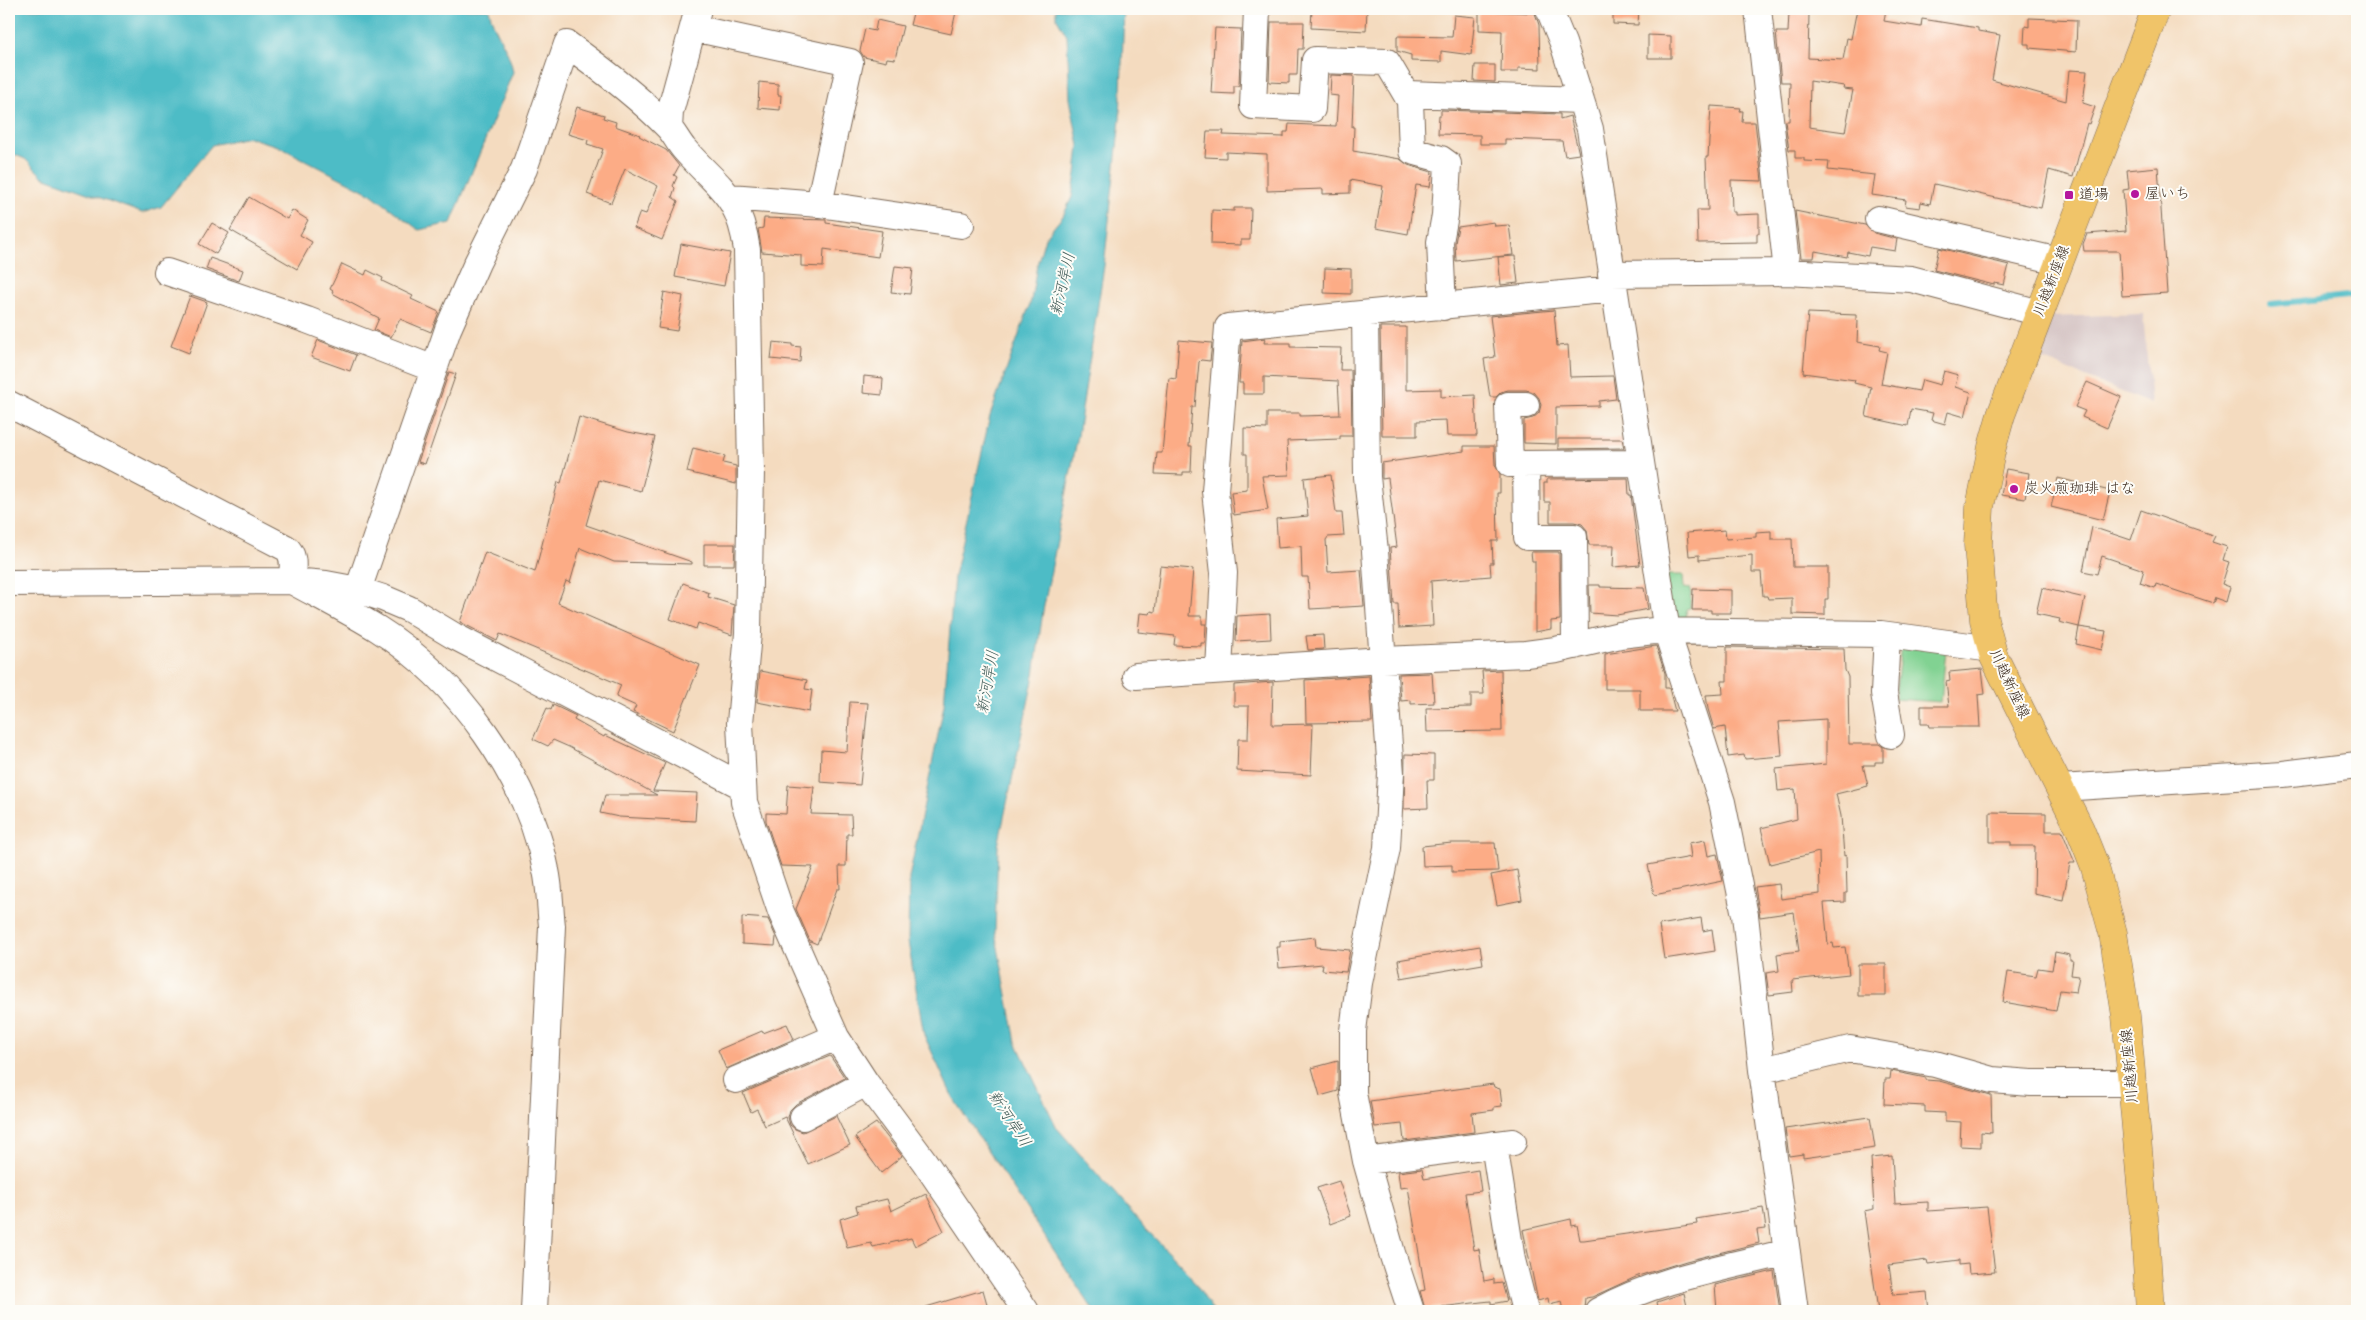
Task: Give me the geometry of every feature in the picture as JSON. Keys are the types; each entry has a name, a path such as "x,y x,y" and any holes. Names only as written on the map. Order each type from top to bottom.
{"main road":[{"name":"川越新座線","path":"2150,1311 2132,1084 2120,971 2108,914 2094,864 2060,788 1992,648 1984,620 1978,545 1980,507 1992,447 2001,415 2156,9"}],"street":[{"path":"1257,9 1253,106 1312,109 1315,60 1387,62 1407,94 1410,101 1412,151 1442,159 1448,164 1445,215 1440,242 1443,307"},
{"path":"1549,9 1563,43 1590,129 1667,632 1722,802 1745,915 1762,1070 1794,1311"},
{"path":"1758,9 1786,272"},
{"path":"669,128 670,112 696,18 850,62 819,204"},
{"path":"358,590 434,369 477,263 524,169 567,44 610,74 669,128 683,148 730,197 740,216 744,232 748,285 751,471 748,633 740,723 744,802 781,912 836,1037 866,1084 924,1162 1026,1311"},
{"path":"1407,94 1581,100"},
{"path":"730,197 819,204 962,225"},
{"path":"1878,219 2059,261"},
{"path":"167,272 307,320 434,369"},
{"path":"1218,670 1224,573 1215,491 1228,327 1443,307 1612,282 1786,272 1911,279 2040,313"},
{"path":"1365,314 1367,477 1375,550 1391,773 1387,848 1359,983 1353,1031 1353,1093 1366,1161 1392,1253 1412,1311"},
{"path":"9,404 286,548 291,553 293,559 292,581"},
{"path":"1526,404 1508,405 1510,464 1640,463"},
{"path":"1526,464 1528,537 1574,537 1575,646"},
{"path":"9,583 292,581 358,590 409,609 454,636 742,786"},
{"path":"292,581 379,630 434,672 461,700 485,733 523,800 536,832 546,870 552,926 534,1311"},
{"path":"1136,676 1383,660 1526,654 1575,646 1620,635 1667,632 1887,635 1992,648"},
{"path":"1887,635 1884,693 1891,736"},
{"path":"2060,788 2283,774 2357,765"},
{"path":"736,1080 836,1037"},
{"path":"1762,1070 1850,1049 1935,1064 1992,1080 2031,1083 2132,1084"},
{"path":"804,1116 866,1084"},
{"path":"1366,1161 1503,1143 1512,1260 1525,1311"},
{"path":"1598,1311 1625,1296 1787,1252"}],"shaded area":[{"path":"2143,314 2151,404 2035,356 2049,317"}],"green space":[{"path":"1663,575 1683,575 1684,588 1691,589 1690,608 1686,609 1687,623 1672,622"},
{"path":"1901,645 1946,650 1941,702 1895,699"}],"water":[{"path":"9,9 489,9 494,25 509,56 513,72 451,223 419,230 371,194 278,146 248,137 212,145 161,207 142,213 43,177 25,159 9,152"},
{"name":"新河岸川","path":"1056,9 1124,9 1120,120 1104,266 1078,435 1043,611 1034,675 998,846 995,932 1016,1042 1057,1128 1139,1222 1187,1271 1213,1311 1094,1311 953,1098 924,1035 908,942 909,878 944,705 954,576 990,416 1031,301 1037,265 1045,238 1063,216 1072,197 1076,174 1079,146 1070,99 1067,36 1056,17"}],"building":[{"path":"914,9 943,9 956,12 951,34 910,25"},
{"path":"1312,9 1367,9 1366,31 1311,28"},
{"path":"1613,9 1639,9 1638,25 1613,24"},
{"path":"1857,9 1886,9 1884,21 1921,27 1922,19 1978,28 1978,31 2000,35 1992,80 2066,101 2069,70 2087,71 2083,103 2095,107 2089,124 2087,123 2073,177 2049,170 2041,208 1934,184 1930,204 1921,202 1920,208 1905,206 1906,200 1872,195 1875,175 1828,170 1829,162 1804,161 1804,158 1795,158 1795,150 1789,150 1785,121 1789,121 1790,82 1781,82 1776,32 1788,32 1789,13 1809,14 1808,58 1843,60 1847,38 1851,39","holes":["1810,81 1844,86 1843,89 1853,90 1845,132 1809,127"]},
{"path":"1479,11 1535,13 1539,25 1540,69 1518,68 1518,72 1501,72 1502,31 1479,30"},
{"path":"1454,15 1475,17 1471,55 1441,51 1441,62 1411,61 1411,55 1397,51 1397,36 1452,37"},
{"path":"2029,18 2077,20 2076,52 2029,48 2029,44 2024,44 2025,26 2029,27"},
{"path":"877,20 903,26 895,59 887,58 886,62 864,57 860,51 865,29 875,31"},
{"path":"1271,22 1304,22 1303,49 1298,49 1297,75 1289,75 1289,83 1269,82"},
{"path":"1215,28 1241,29 1239,86 1234,86 1234,94 1211,93"},
{"path":"1648,35 1671,36 1671,58 1648,58"},
{"path":"1475,65 1495,65 1495,82 1474,81"},
{"path":"1331,75 1354,76 1353,151 1400,159 1408,165 1432,172 1430,187 1416,185 1408,234 1376,228 1383,186 1350,180 1350,193 1323,194 1323,189 1267,191 1267,154 1226,152 1226,158 1205,157 1207,131 1224,131 1223,135 1284,137 1284,132 1288,132 1289,124 1336,126 1338,96 1330,95"},
{"path":"759,82 778,84 778,95 781,95 780,110 758,108"},
{"path":"1711,106 1741,108 1740,111 1743,111 1742,122 1755,122 1762,181 1731,180 1732,212 1735,212 1735,215 1759,214 1757,242 1698,243 1697,210 1708,210 1706,157 1708,157"},
{"path":"577,107 604,115 603,118 616,122 615,126 640,135 666,150 679,166 674,175 677,177 673,186 675,188 672,197 678,201 662,240 634,228 640,212 646,214 658,186 625,169 611,203 587,194 603,149 587,144 588,140 568,134"},
{"path":"1441,110 1560,114 1560,119 1570,116 1579,154 1565,156 1562,141 1505,139 1505,144 1480,144 1480,135 1438,134"},
{"path":"2158,167 2167,293 2122,296 2119,251 2084,251 2083,244 2087,234 2126,231 2123,190 2129,189 2127,170"},
{"path":"249,197 287,219 292,210 308,220 300,235 312,242 297,269 230,230"},
{"path":"1234,208 1251,208 1250,240 1241,240 1241,245 1211,244 1212,210 1234,211"},
{"path":"1795,211 1865,225 1874,233 1897,239 1895,251 1870,247 1868,256 1848,252 1847,257 1815,251 1814,258 1801,258"},
{"path":"764,218 826,220 826,223 882,231 878,257 824,249 823,267 801,266 801,255 762,252 758,229 763,228"},
{"path":"1494,222 1495,226 1509,225 1513,255 1456,261 1455,243 1458,227"},
{"path":"212,223 229,233 216,254 199,244"},
{"path":"681,244 730,253 724,286 675,277"},
{"path":"1939,248 2009,265 2004,285 1994,283 1994,285 1934,270"},
{"path":"1515,256 1518,283 1501,285 1498,257"},
{"path":"210,258 243,270 239,281 206,269"},
{"path":"342,264 365,275 367,270 383,278 382,281 413,296 411,299 439,312 431,332 400,319 391,337 374,330 379,318 332,293 333,291 330,289"},
{"path":"895,266 913,268 910,294 891,292"},
{"path":"1325,268 1351,269 1351,294 1324,293"},
{"path":"664,292 683,296 677,331 658,328"},
{"path":"190,296 207,302 189,353 171,346"},
{"path":"1554,310 1557,346 1568,345 1570,377 1613,376 1616,399 1599,401 1599,406 1556,407 1556,444 1524,443 1524,420 1533,418 1539,413 1541,405 1539,398 1534,392 1526,390 1508,390 1501,392 1496,397 1490,397 1484,359 1495,357 1490,316"},
{"path":"1808,313 1856,315 1856,320 1858,321 1857,342 1880,346 1879,350 1887,352 1881,384 1919,391 1922,380 1940,385 1944,371 1958,375 1955,387 1971,392 1965,417 1948,412 1945,424 1931,420 1933,413 1911,409 1908,426 1866,417 1871,387 1854,383 1855,380 1803,373"},
{"path":"1380,327 1406,327 1406,390 1441,389 1441,397 1475,395 1477,436 1447,436 1446,420 1417,421 1417,436 1382,436"},
{"path":"1265,338 1264,343 1290,343 1290,347 1341,348 1340,370 1351,370 1352,436 1340,436 1340,439 1287,441 1289,475 1262,476 1268,510 1234,515 1231,492 1247,490 1247,454 1244,454 1244,428 1267,429 1267,413 1300,413 1300,416 1340,415 1338,381 1264,377 1264,394 1243,394 1243,383 1239,383 1242,341"},
{"path":"318,340 356,355 350,371 311,357"},
{"path":"1179,340 1212,343 1210,361 1201,360 1199,362 1195,407 1192,407 1189,446 1192,446 1191,472 1183,472 1183,475 1155,474 1157,453 1162,453 1169,378 1176,379"},
{"path":"773,342 801,347 800,362 771,359"},
{"path":"449,372 456,374 425,464 418,462"},
{"path":"864,376 883,378 882,395 863,393"},
{"path":"2087,382 2121,397 2107,428 2082,417 2085,411 2075,407"},
{"path":"579,417 628,432 655,437 641,491 599,480 586,525 692,562 692,564 614,562 580,548 570,583 566,581 558,603 700,665 673,731 633,712 636,706 616,697 621,685 500,634 497,641 460,622 485,552 535,572 558,482 561,483"},
{"path":"1558,439 1622,439 1624,448 1558,449"},
{"path":"1464,446 1494,446 1495,465 1500,474 1500,493 1497,493 1498,541 1492,541 1493,563 1490,563 1491,576 1431,581 1433,626 1399,628 1398,604 1394,604 1390,548 1397,547 1388,478 1382,479 1382,463 1464,451"},
{"path":"693,448 725,456 723,463 736,466 736,484 687,472"},
{"name":"炭火煎珈琲 はな","path":"2006,469 2029,473 2025,499 2001,495"},
{"path":"1331,475 1336,513 1342,513 1344,536 1328,537 1326,540 1328,572 1361,570 1364,606 1310,609 1308,577 1302,577 1301,546 1278,548 1276,519 1308,516 1304,478"},
{"path":"1628,478 1640,565 1613,567 1614,545 1589,545 1587,530 1582,524 1550,522 1550,502 1544,502 1544,483 1547,483 1547,479"},
{"path":"2058,478 2110,491 2103,520 2051,507"},
{"path":"2141,510 2215,536 2212,542 2227,547 2223,560 2229,562 2222,584 2230,587 2226,602 2215,598 2213,603 2156,584 2155,588 2140,583 2144,570 2102,556 2097,574 2083,571 2092,527 2131,540"},
{"path":"1725,530 1726,539 1756,537 1756,532 1771,531 1771,539 1792,539 1793,567 1828,567 1828,599 1825,599 1825,615 1792,614 1792,598 1768,599 1767,596 1763,596 1761,572 1752,572 1752,555 1699,560 1699,555 1689,556 1687,533"},
{"path":"704,544 735,544 734,565 704,565"},
{"path":"1531,552 1559,552 1560,620 1551,621 1551,629 1535,632 1535,561 1532,561"},
{"path":"1160,566 1193,569 1189,616 1202,616 1202,624 1206,624 1205,643 1201,643 1201,646 1174,645 1175,636 1138,632 1140,613 1150,614 1151,611 1155,612"},
{"path":"683,583 709,593 708,597 734,605 732,635 698,623 696,629 670,619"},
{"path":"1589,585 1644,588 1648,609 1617,615 1590,613"},
{"path":"2042,588 2085,598 2079,627 2059,622 2060,619 2036,614"},
{"path":"1693,589 1731,590 1731,613 1711,613 1711,610 1692,610"},
{"path":"1270,614 1271,639 1236,641 1237,616"},
{"path":"2079,627 2106,631 2102,650 2076,644"},
{"path":"1323,635 1324,649 1308,650 1306,636"},
{"path":"1656,646 1665,673 1665,688 1669,688 1675,711 1640,711 1640,689 1605,689 1605,654"},
{"path":"1727,647 1844,649 1845,670 1848,677 1849,744 1879,744 1883,747 1883,762 1875,762 1875,765 1863,765 1868,786 1836,794 1841,816 1844,856 1846,855 1847,893 1845,893 1845,902 1824,903 1828,944 1833,943 1834,948 1845,947 1849,974 1792,980 1793,992 1769,995 1766,973 1779,971 1777,954 1799,951 1794,912 1760,917 1755,887 1779,884 1781,899 1820,894 1819,852 1770,864 1761,828 1797,819 1795,789 1778,791 1776,769 1826,764 1826,719 1779,722 1782,756 1745,759 1744,755 1728,757 1725,727 1714,729 1706,695 1723,694 1722,681 1727,681"},
{"path":"1982,669 1985,694 1978,695 1980,727 1929,727 1928,724 1921,724 1921,706 1949,706 1946,682 1950,681 1949,672"},
{"path":"1501,670 1502,731 1427,732 1426,708 1471,707 1471,694 1484,694 1482,671"},
{"path":"760,671 807,680 805,689 812,690 809,712 757,702"},
{"path":"1432,673 1434,703 1411,704 1411,700 1401,701 1399,674"},
{"path":"1369,676 1372,722 1306,723 1305,680"},
{"path":"1273,682 1272,725 1313,724 1311,775 1237,771 1238,739 1248,739 1249,706 1234,706 1234,685"},
{"path":"850,702 868,703 860,785 820,782 821,750 847,752"},
{"path":"553,705 576,716 574,720 604,737 605,735 665,763 653,791 697,793 695,821 619,817 600,813 605,795 657,795 569,747 553,740 548,746 533,739 547,708 551,710"},
{"path":"1405,754 1434,755 1434,780 1427,780 1428,808 1404,809"},
{"path":"788,785 814,787 811,814 851,815 852,834 847,834 846,866 839,866 840,889 837,889 817,944 810,941 796,909 813,867 781,866 766,821 766,813 786,814"},
{"path":"1990,812 2046,813 2046,831 2062,831 2075,863 2070,863 2063,900 2034,894 2035,846 2011,846 2011,842 1990,842"},
{"path":"1705,840 1708,856 1717,854 1723,881 1654,895 1648,865 1691,857 1689,843"},
{"path":"1452,843 1495,843 1498,871 1452,872 1452,865 1423,866 1422,846"},
{"path":"1517,870 1522,900 1497,905 1491,875"},
{"path":"742,917 768,919 776,937 775,946 742,944"},
{"path":"1701,918 1703,931 1712,929 1715,951 1664,959 1659,925"},
{"path":"1315,937 1316,947 1350,950 1346,972 1322,970 1323,964 1279,968 1277,947 1280,947 1280,941"},
{"path":"1480,946 1483,964 1401,978 1398,960"},
{"path":"2055,952 2070,955 2070,960 2073,960 2071,975 2079,976 2076,992 2060,990 2056,1011 2003,1002 2008,972 2036,976 2038,968 2052,970"},
{"path":"1858,964 1886,964 1886,996 1858,996"},
{"path":"787,1024 794,1039 726,1069 718,1050 762,1031 763,1033"},
{"path":"830,1056 845,1078 796,1104 790,1110 788,1117 790,1125 803,1132 836,1116 850,1145 808,1164 785,1117 765,1126 757,1109 751,1112 743,1093"},
{"path":"1338,1061 1338,1091 1320,1096 1312,1068"},
{"path":"1891,1071 1991,1095 1992,1133 1981,1132 1981,1147 1960,1146 1961,1122 1945,1121 1945,1113 1925,1112 1925,1106 1884,1104 1885,1079 1890,1079"},
{"path":"1493,1084 1494,1087 1500,1089 1502,1106 1494,1107 1494,1110 1472,1113 1474,1132 1404,1141 1402,1124 1375,1127 1370,1101"},
{"path":"1870,1117 1875,1148 1803,1158 1803,1154 1789,1156 1785,1129"},
{"path":"876,1123 902,1156 881,1173 855,1137"},
{"path":"1892,1156 1895,1204 1928,1202 1928,1211 1987,1207 1995,1272 1969,1274 1968,1264 1959,1265 1959,1260 1928,1264 1927,1260 1889,1265 1893,1295 1927,1292 1929,1311 1878,1311 1864,1211 1874,1209 1871,1158"},
{"path":"1422,1169 1424,1179 1478,1170 1481,1191 1465,1193 1474,1250 1479,1249 1484,1281 1494,1279 1494,1284 1502,1283 1507,1301 1491,1304 1491,1301 1425,1309 1420,1291 1425,1290 1408,1187 1400,1188 1398,1172"},
{"path":"1339,1181 1351,1216 1330,1224 1317,1188"},
{"path":"926,1194 944,1231 915,1246 911,1238 873,1247 871,1243 847,1248 840,1219 858,1213 856,1206 887,1199 891,1211"},
{"path":"1763,1208 1766,1229 1757,1230 1759,1243 1686,1261 1638,1276 1592,1297 1585,1298 1584,1308 1564,1311 1562,1301 1549,1304 1548,1298 1538,1301 1523,1230 1571,1219 1572,1226 1577,1225 1580,1240 1584,1240 1697,1224 1696,1219"},
{"path":"1774,1271 1780,1311 1717,1311 1715,1285"},
{"path":"983,1290 989,1311 927,1311 926,1307"},
{"path":"1684,1293 1688,1311 1659,1311 1657,1302"}],"waterway":[{"path":"2271,304 2357,295"}],"place":[{"name":"屋いち","path":"2135,194"},
{"name":"道場","path":"2069,195"},
{"name":"炭火煎珈琲 はな","path":"2014,489"}]}
